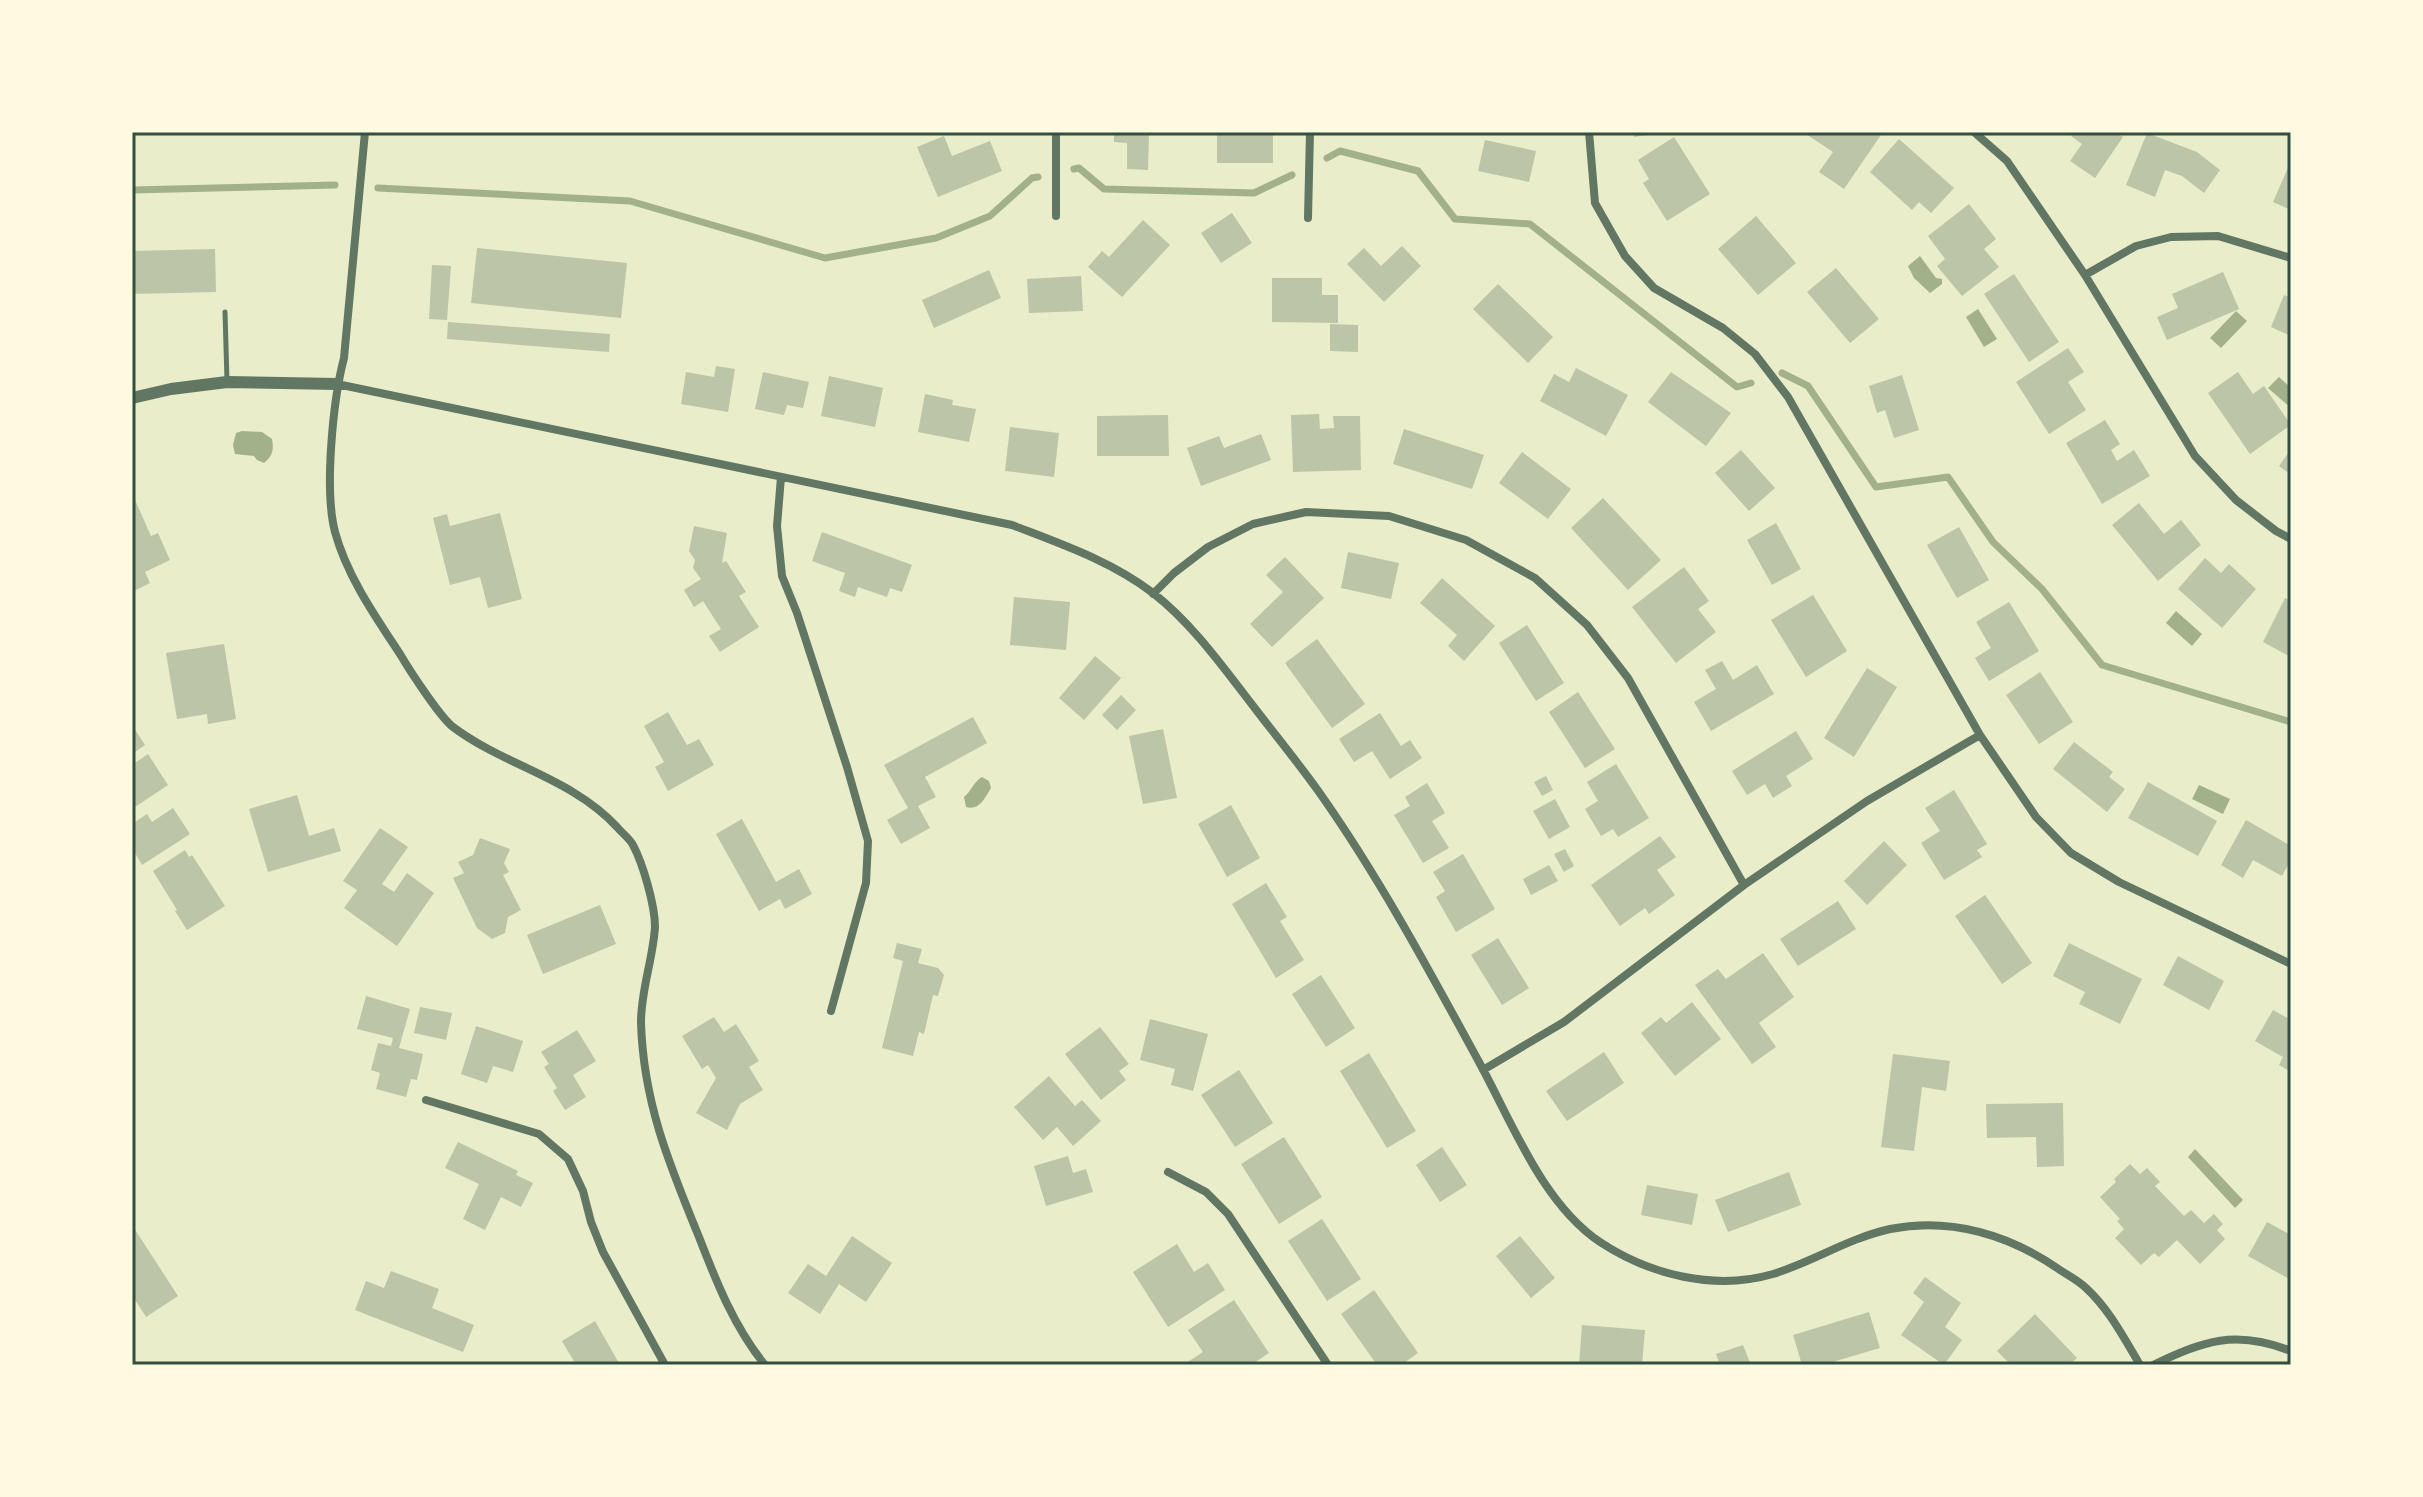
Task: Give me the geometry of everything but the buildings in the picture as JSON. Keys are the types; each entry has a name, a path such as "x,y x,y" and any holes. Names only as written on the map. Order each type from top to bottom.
{"street":[{"path":"365,132 344,358 337,384 331,490 334,529 368,604 451,725 482,745 574,790 604,813 633,844 648,889 655,925 641,1018 643,1066 656,1125 722,1296 752,1350 765,1365"},
{"path":"1056,132 1056,216"},
{"path":"1308,218 1310,132"},
{"path":"1589,132 1595,203 1625,256 1654,288 1723,328 1755,354 1788,397 1980,735 2036,817 2071,853 2119,882 2291,964"},
{"path":"1974,132 2007,161 2085,275 2195,456 2236,500 2291,539"},
{"path":"2085,275 2136,246 2171,237 2218,236 2291,258"},
{"path":"132,398 227,382 337,384 1012,525 1088,554 1153,594 1204,643 1318,790 1377,881 1533,1163 1561,1207 1600,1242 1648,1267 1690,1280 1735,1281 1772,1274 1890,1229 1942,1225 1987,1232 2040,1256 2086,1288 2118,1326 2140,1365"},
{"path":"781,477 777,526 782,576 847,767 868,841 866,883 831,1011"},
{"path":"1153,594 1208,547 1253,524 1306,512 1389,516 1466,540 1535,578 1587,625 1628,678 1744,885"},
{"path":"1483,1070 1564,1022 1744,885 1867,801 1980,735"},
{"path":"426,1100 539,1134 568,1159 583,1191 603,1252 665,1365"},
{"path":"1168,1172 1206,1192 1228,1214 1328,1365"},
{"path":"2153,1365 2192,1346 2224,1339 2268,1342 2291,1351"}],"lane":[{"path":"225,312 227,382"}],"shaded area":[{"path":"1920,256 1936,278 1942,279 1942,284 1930,293 1914,278 1908,266"},
{"path":"1978,309 1997,339 1984,347 1966,317"},
{"path":"2236,311 2247,321 2221,348 2210,338"},
{"path":"2279,377 2291,388 2291,408 2268,388"},
{"path":"262,432 272,439 272,452 264,463 254,456 235,454 233,445 236,433"},
{"path":"2176,611 2202,634 2192,646 2166,623"},
{"path":"982,777 989,781 991,788 978,805 966,807 964,797"},
{"path":"2199,785 2230,799 2223,814 2192,799"},
{"path":"2195,1149 2243,1200 2235,1208 2188,1157"}],"waterway":[{"path":"1327,158 1340,151 1418,171 1455,219 1530,224 1737,387 1751,383"},
{"path":"1074,169 1079,168 1104,189 1254,193 1292,175"},
{"path":"378,188 630,201 825,258 936,238 990,216 1032,178 1038,177"},
{"path":"132,190 335,185"},
{"path":"1782,373 1808,386 1876,487 1948,477 1993,542 2042,589 2102,665 2291,722"}]}
